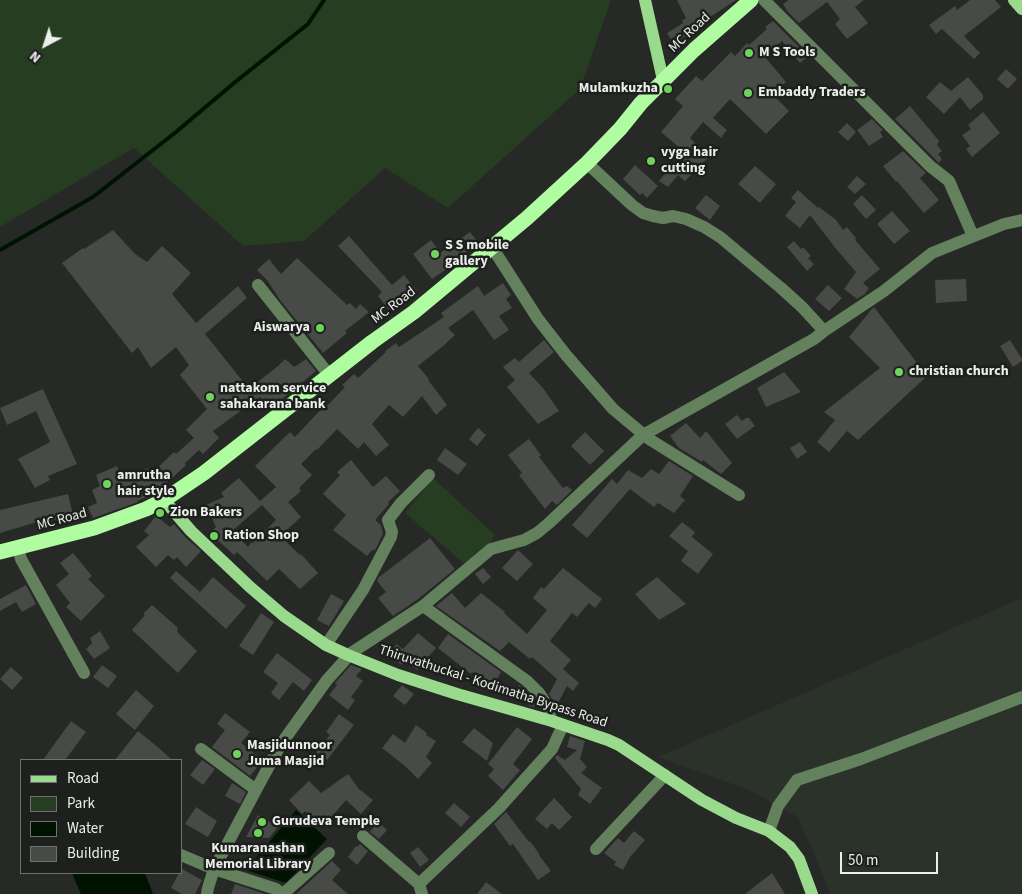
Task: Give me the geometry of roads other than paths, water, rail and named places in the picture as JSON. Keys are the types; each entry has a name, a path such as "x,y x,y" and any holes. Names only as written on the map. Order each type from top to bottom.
{"highway":[{"name":"MC Road","path":"0,552 94,528 146,509 164,500 204,473 372,342 414,312 528,218 620,130 642,103 694,50 751,0"}],"main road":[{"path":"645,0 664,80"},
{"path":"1014,0 1022,9"},
{"name":"Thiruvathuckal - Kodimatha Bypass Road","path":"164,500 191,531 250,587 284,616 326,645 348,656 398,675 456,694 558,723 619,745 717,809 770,831 790,847 799,859 812,894"}],"street":[{"path":"764,0 930,166 949,181 973,236"},
{"path":"587,163 643,213 663,218 673,216 686,219 720,237 788,294 824,331"},
{"path":"207,894 214,869 281,744 327,680 348,656 423,606 491,550 524,540 536,533 643,435 814,339 884,292 932,253 1004,224 1022,220"},
{"path":"492,248 538,319 614,409 643,435 740,495"},
{"path":"258,285 330,376"},
{"path":"326,645 363,590 390,537 392,532 388,520 401,503 429,475"},
{"path":"18,548 22,559 84,673"},
{"path":"363,836 421,889 499,808 552,748 558,723 539,693 527,681 423,606"},
{"path":"770,831 778,806 796,780 861,759 1022,697"},
{"path":"200,749 256,790"},
{"path":"596,849 665,775"},
{"path":"182,855 214,869 276,889 283,894 329,853"}],"water":[{"path":"296,810 327,839 286,883 246,870"},
{"path":"72,874 145,874 153,894 81,894"}],"waterway":[{"path":"0,250 93,197 308,24 324,0"}],"place":[{"name":"M S Tools","path":"749,53"},
{"name":"Mulamkuzha","path":"668,89"},
{"name":"Embaddy Traders","path":"748,93"},
{"name":"vyga hair cutting","path":"651,161"},
{"name":"S S mobile gallery","path":"435,254"},
{"name":"Aiswarya","path":"320,328"},
{"name":"christian church","path":"899,372"},
{"name":"nattakom service sahakarana bank","path":"210,397"},
{"name":"amrutha hair style","path":"107,484"},
{"name":"Zion Bakers","path":"160,513"},
{"name":"Ration Shop","path":"214,536"},
{"name":"Masjidunnoor Juma Masjid","path":"237,754"},
{"name":"Gurudeva Temple","path":"262,822"},
{"name":"Kumaranashan Memorial Library","path":"258,833"}]}
